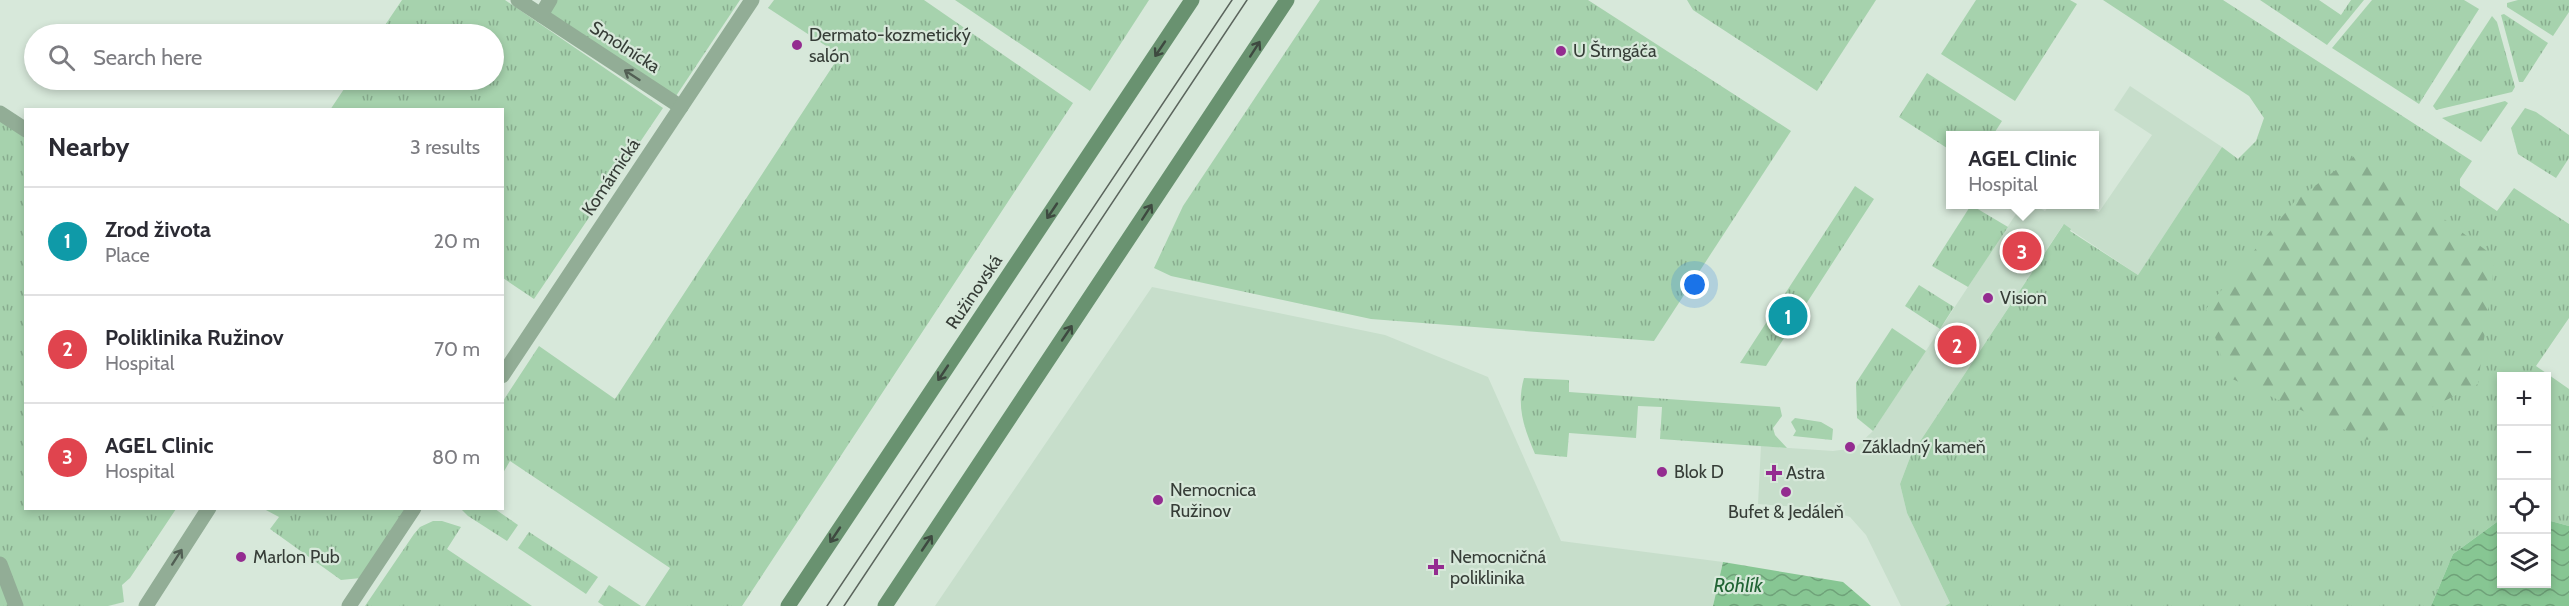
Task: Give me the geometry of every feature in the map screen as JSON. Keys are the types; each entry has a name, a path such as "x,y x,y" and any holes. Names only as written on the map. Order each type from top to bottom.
{"street":[{"name":"Smolnícka","path":"518,0 681,107"},
{"path":"541,15 550,0"},
{"name":"Komárnická","path":"504,373 752,0"},
{"name":"Ružinovská","path":"788,606 1192,0"},
{"path":"885,606 1287,0"},
{"path":"0,113 24,129"},
{"path":"146,606 208,510"},
{"path":"349,606 413,510"},
{"path":"0,564 16,606"}],"shaded area":[{"path":"2130,86 2222,147 2138,275 2063,225 1911,455 1900,484 1907,513 1950,603 1945,606 1901,606 1866,535 1850,517 1825,509 1758,504 1761,446 1833,451 1855,448 1873,431 2019,209 2045,211 2047,209 2093,209 2099,212 2152,135 2114,110"},
{"path":"1152,287 1385,335 1488,377 1561,541 1723,562 1713,606 935,606"}],"green space":[{"path":"402,0 505,0 663,108 534,299 504,279 504,108 331,108 343,90 504,90 504,24 386,24"},
{"path":"557,0 740,0 676,96 548,13"},
{"path":"774,0 924,0 1073,103 742,606 645,606 670,568 510,461 504,471 504,399 539,346 615,399 840,55 768,8"},
{"path":"955,0 1149,0 1090,91"},
{"path":"1320,0 1588,0 1791,131 1654,341 1371,319 1171,276 1154,268 1183,206"},
{"path":"1687,0 1876,0 1817,91 1693,10"},
{"path":"1976,0 2070,0 2077,4 2015,101 1941,54"},
{"path":"2103,0 2223,0 2472,161 2460,179 2460,186 2497,211 2514,188 2569,224 2569,318 2536,366 2545,372 2497,372 2497,522 2453,554 2431,606 1945,606 1950,603 1907,513 1900,484 1911,455 2064,224 2071,229 2070,231 2138,275 2222,147 2238,159 2256,141 2264,118 2249,96"},
{"path":"2260,0 2319,0 2341,15 2351,0 2364,0 2327,45"},
{"path":"2372,0 2464,0 2479,9 2419,104 2332,48"},
{"path":"2518,0 2569,0 2569,12 2553,36 2507,7 2507,3"},
{"path":"2504,14 2548,43 2523,82 2519,82 2501,15"},
{"path":"2492,16 2497,22 2515,87 2512,92 2436,110 2433,106"},
{"path":"1927,73 2002,121 1996,131 1946,131 1946,147 1899,117"},
{"path":"2505,101 2508,103 2481,142 2442,118"},
{"path":"2525,108 2536,112 2569,135 2569,158 2556,178 2518,154 2511,128"},
{"path":"0,119 24,135 24,510 175,510 130,578 122,585 124,602 108,606 0,606"},
{"path":"2357,154 2495,257 2478,384 2367,440 2228,377 2206,309 2295,201"},
{"path":"1855,186 1874,199 1766,366 1740,363"},
{"path":"1968,209 1978,209 2008,227 1968,287 1932,266"},
{"path":"1919,285 1954,307 1940,329 1905,306"},
{"path":"1892,328 1926,351 1873,431 1857,418 1856,383"},
{"path":"2551,376 2569,389 2569,526 2551,521"},
{"path":"1524,378 1569,380 1569,392 1780,407 1782,416 1773,428 1775,435 1787,448 1660,439 1662,407 1638,406 1636,438 1569,433 1567,457 1535,454 1522,417 1521,398"},
{"path":"1795,418 1821,422 1833,429 1832,440 1793,436 1796,431 1791,422"},
{"path":"266,510 407,510 361,578 341,580 270,529 279,517"},
{"path":"462,510 496,510 518,525 507,541"},
{"path":"433,521 442,521 461,527 447,549 532,606 365,606 414,534 420,527"},
{"path":"529,532 598,577 586,594 518,548"},
{"path":"609,585 641,606 604,606 598,602"}],"water":[{"path":"2551,521 2569,526 2569,606 2431,606 2453,554 2497,522 2497,588 2551,588"},
{"name":"Rohlík","path":"1723,562 1843,582 1871,606 1713,606"}],"tram line":[{"path":"827,606 1232,0"},
{"path":"844,606 1247,0"}],"place":[{"name":"Dermato-kozmetický salón","path":"797,45"},
{"name":"U Štrngáča","path":"1561,51"},
{"name":"AGEL Clinic","path":"2022,251"},
{"name":"Vision","path":"1988,298"},
{"name":"Zrod života","path":"1788,316"},
{"name":"Poliklinika Ružinov","path":"1957,345"},
{"name":"Základný kameň","path":"1850,447"},
{"name":"Blok D","path":"1662,472"},
{"name":"Astra","path":"1774,473"},
{"name":"Bufet & Jedáleň","path":"1786,492"},
{"name":"Nemocnica Ružinov","path":"1158,500"},
{"name":"Marlon Pub","path":"241,557"},
{"name":"Nemocničná poliklinika","path":"1436,567"}]}
